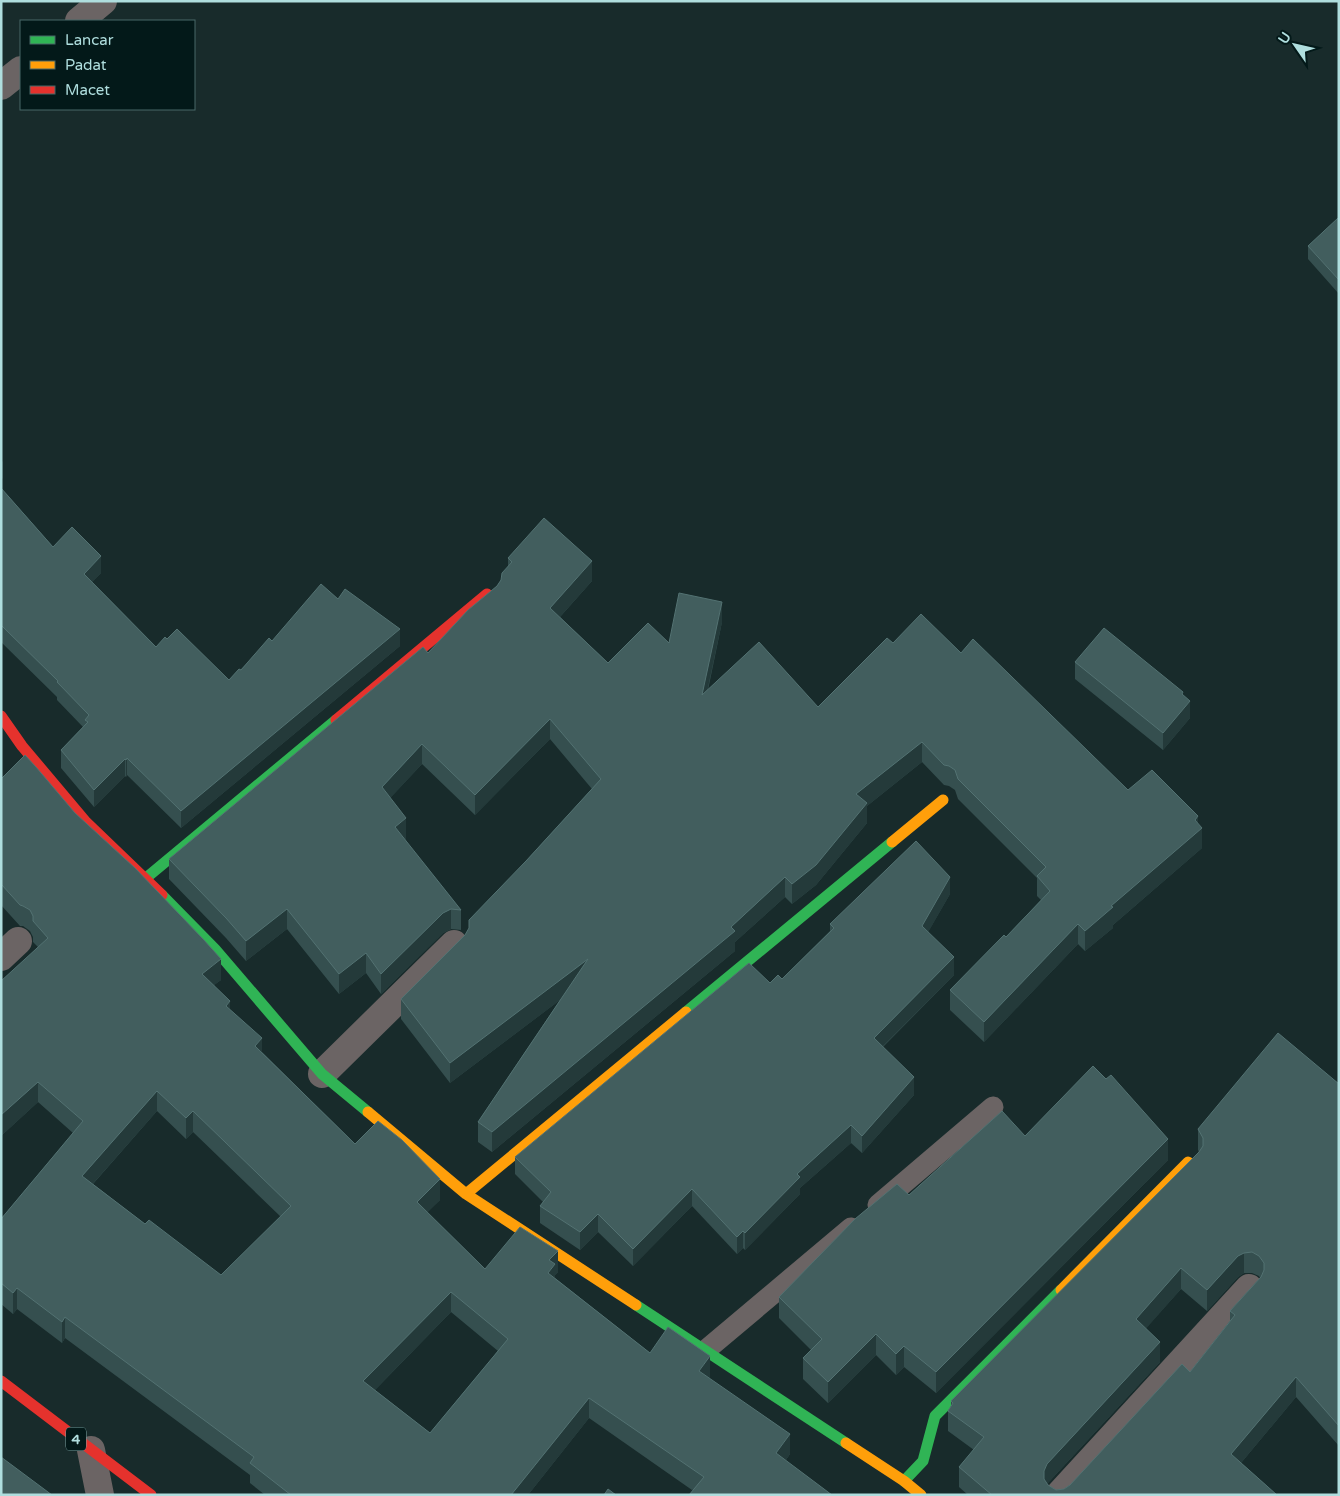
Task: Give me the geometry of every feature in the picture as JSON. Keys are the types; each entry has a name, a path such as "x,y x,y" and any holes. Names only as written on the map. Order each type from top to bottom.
{"main road":[{"path":"146,878 488,594"},
{"path":"1,716 22,746 86,822 146,878 215,948 322,1074 466,1194 706,1350 904,1481 922,1495"},
{"path":"466,1194 943,800"},
{"path":"904,1481 923,1461 935,1416 1188,1162"},
{"name":"4","path":"1,1381 151,1495"}],"street":[{"path":"80,20 103,1"},
{"path":"1,86 20,71"},
{"path":"322,1074 454,944"},
{"path":"1060,1495 1249,1288"},
{"path":"91,1450 100,1495"}],"lane":[{"path":"706,1350 994,1107"}],"building":[{"path":"1339,219 1339,280 1308,246"},
{"path":"1,488 53,547 72,527 101,556 84,574 156,647 165,637 167,639 177,629 229,680 239,669 241,670 269,638 272,641 321,584 338,599 345,589 400,629 181,811 127,758 94,790 61,750 88,722 85,720 89,715 58,681 1,625"},
{"path":"544,518 592,561 550,608 608,663 648,623 669,643 679,593 722,602 702,695 759,642 818,707 887,638 893,643 921,614 961,653 973,639 1128,790 1152,770 1198,816 1195,820 1202,828 1111,906 1113,907 1085,931 1078,924 984,1022 950,990 1004,935 1006,937 1050,891 1037,876 1046,867 958,779 955,770 944,765 922,742 856,794 867,803 816,865 792,884 785,877 731,927 735,931 492,1132 478,1122 588,959 450,1063 401,999 465,935 469,928 469,920 601,779 550,719 475,795 422,744 382,787 406,818 395,827 461,910 451,909 443,913 381,974 366,953 339,974 287,909 246,941 169,859 423,647 428,653 468,610 497,586 501,580 502,573 512,562 508,558"},
{"path":"1104,628 1183,692 1182,694 1190,701 1163,733 1075,662"},
{"path":"25,755 75,813 135,868 221,959 202,974 230,1001 226,1006 262,1038 255,1046 355,1144 378,1121 402,1140 440,1179 417,1202 485,1269 520,1227 558,1251 549,1260 555,1264 548,1273 650,1353 668,1327 710,1356 699,1371 790,1434 776,1453 832,1495 689,1495 704,1477 589,1398 511,1495 291,1495 250,1463 254,1457 65,1317 62,1322 17,1288 13,1293 1,1283 1,1219 83,1121 38,1082 1,1115 1,981 48,938 33,921 30,910 20,905 1,884 1,779","holes":["157,1091 186,1118 193,1111 291,1206 221,1275 149,1220 145,1224 82,1176","451,1292 508,1339 430,1433 363,1381"]},
{"path":"916,841 950,877 922,926 954,957 874,1038 914,1077 862,1136 851,1125 797,1174 800,1177 745,1233 743,1231 737,1237 692,1189 633,1249 598,1214 580,1232 540,1206 551,1192 515,1157 749,963 770,983 778,975 782,979 834,928 830,924"},
{"path":"1278,1033 1339,1084 1339,1426 1296,1377 1231,1454 1277,1495 992,1495 959,1467 984,1437 948,1411 953,1403 951,1401 1199,1152 1203,1146 1203,1138 1198,1129","holes":["1252,1252 1259,1256 1264,1263 1261,1277 1230,1311 1235,1315 1190,1372 1182,1364 1070,1485 1064,1489 1056,1490 1048,1485 1044,1479 1044,1471 1047,1464 1160,1342 1136,1319 1181,1268 1207,1290 1238,1256"]},
{"path":"1093,1066 1106,1079 1111,1075 1168,1139 936,1372 904,1346 896,1354 876,1334 828,1382 803,1358 822,1339 779,1297 855,1219 897,1184 909,1195 1002,1111 1025,1136"},
{"path":"1,1457 52,1495 1,1495"},
{"path":"608,1489 616,1495 604,1495"}],"traffic: fast":[{"path":"146,878 336,720"},
{"path":"686,1012 892,842"},
{"path":"162,895 215,949 322,1074 368,1112"},
{"path":"904,1481 923,1461 935,1416 1061,1290"},
{"path":"636,1305 846,1443"}],"traffic: slow":[{"path":"892,842 943,800"},
{"path":"466,1194 686,1012"},
{"path":"368,1112 466,1194 636,1305"},
{"path":"1061,1290 1188,1162"},
{"path":"846,1443 904,1481 921,1495"}],"traffic: jam":[{"path":"336,720 487,594"},
{"path":"1,716 22,746 86,822 162,895"},
{"path":"1,1381 151,1495"}]}
